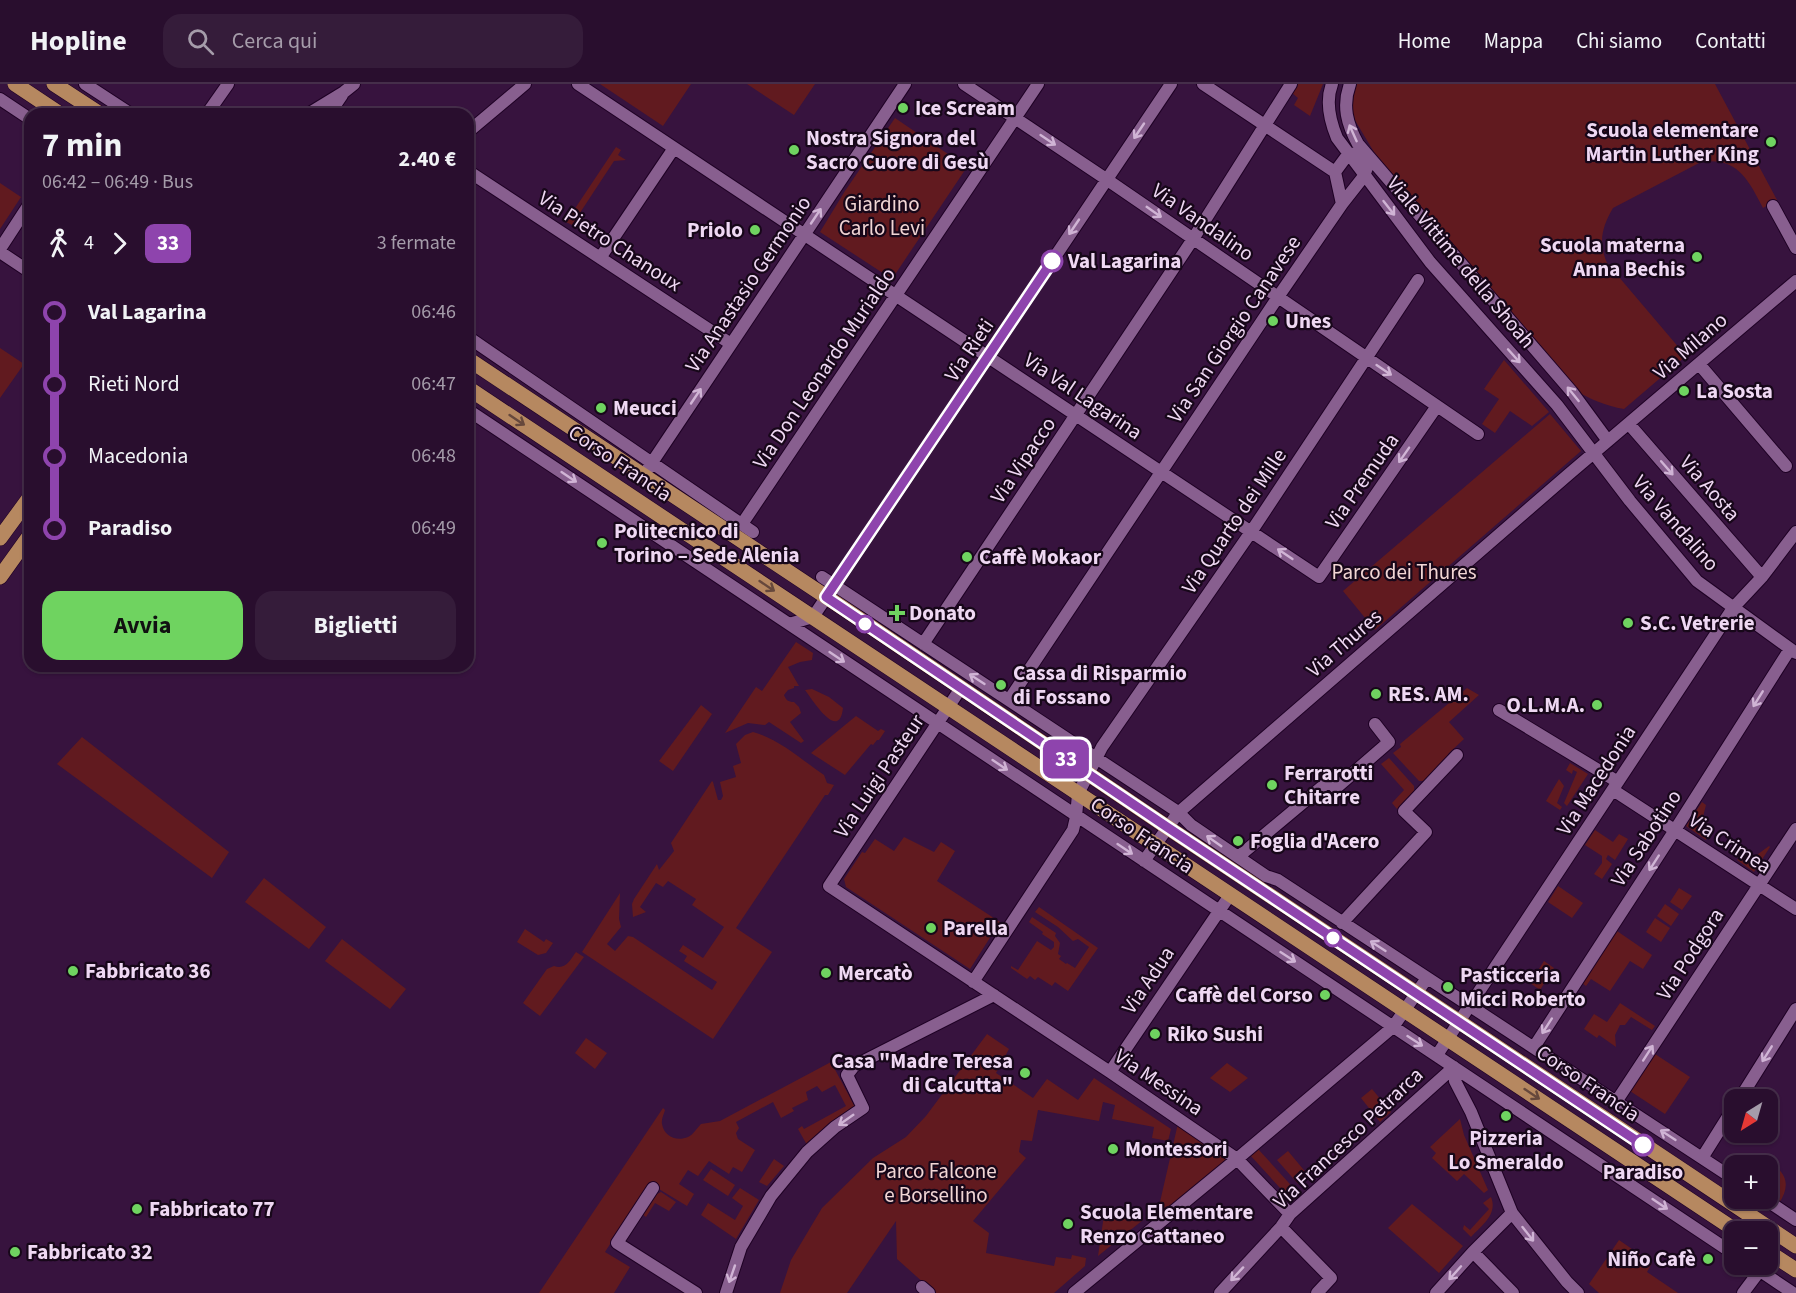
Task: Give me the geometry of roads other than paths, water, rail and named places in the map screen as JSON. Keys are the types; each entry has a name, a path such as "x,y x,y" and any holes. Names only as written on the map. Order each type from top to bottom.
{"main road":[{"path":"15,84 51,108"},
{"path":"54,84 91,108"},
{"name":"Corso Francia","path":"474,363 643,476 830,591 1083,783 1155,845 1724,1223"},
{"name":"Corso Francia","path":"474,392 948,707 1167,827 1796,1246"},
{"path":"0,538 24,505"},
{"path":"0,577 24,543"},
{"path":"1778,1265 1796,1270"}],"street":[{"path":"85,84 122,108"},
{"path":"211,108 228,84"},
{"path":"474,127 525,84"},
{"name":"Via Val Lagarina","path":"578,84 1319,577"},
{"name":"Via Anastasio Germonio","path":"643,476 905,84"},
{"name":"Via Vandalino","path":"964,84 1478,434"},
{"name":"Via Don Leonardo Murialdo","path":"742,524 1038,84"},
{"name":"Via Rieti","path":"813,617 1171,84"},
{"path":"1203,84 1335,172 1342,204"},
{"name":"Via Vipacco","path":"923,644 1193,238 1291,84"},
{"name":"Viale Vittime della Shoah","path":"1332,84 1328,106 1330,123 1337,138 1428,259 1557,405 1593,453"},
{"name":"Viale Vittime della Shoah","path":"1350,84 1345,104 1346,116 1358,144 1572,392 1608,441"},
{"path":"317,108 349,88"},
{"path":"334,108 349,88"},
{"path":"0,99 24,115"},
{"path":"600,258 674,148"},
{"path":"1335,172 1349,153 1370,159"},
{"name":"Via San Giorgio Canavese","path":"1009,700 1278,297 1364,176 1370,159"},
{"name":"Via Pietro Chanoux","path":"474,175 731,344"},
{"path":"1773,206 1796,248"},
{"path":"24,212 0,250 24,268"},
{"path":"1428,259 1444,245"},
{"name":"Via Quarto dei Mille","path":"1083,783 1096,758 1251,532 1418,280"},
{"name":"Via Milano","path":"1608,441 1796,281"},
{"name":"Corso Francia","path":"474,342 753,532"},
{"path":"1699,364 1786,466"},
{"name":"Via Premuda","path":"1319,577 1437,406"},
{"name":"Corso Francia","path":"474,414 1724,1247"},
{"name":"Via Aosta","path":"1629,424 1762,577"},
{"name":"Via Thures","path":"1143,861 1178,813 1608,441"},
{"name":"Via Vandalino","path":"1593,453 1629,501 1697,581 1793,651"},
{"name":"Via Macedonia","path":"1437,1055 1733,608 1762,577 1796,532"},
{"name":"Corso Francia","path":"822,577 830,591 923,644 1178,813 1191,825 1266,876 1278,880 1724,1172"},
{"path":"789,624 813,617"},
{"name":"Via Sabotino","path":"1534,1047 1793,651"},
{"name":"Via Luigi Pasteur","path":"829,886 960,688"},
{"name":"Via Crimea","path":"1499,710 1796,909"},
{"path":"1238,857 1329,781 1336,788 1389,742 1375,724"},
{"path":"1342,922 1426,832 1404,810 1457,755"},
{"path":"973,982 1073,830 1083,783"},
{"name":"Via Podgora","path":"1616,1102 1796,829"},
{"name":"Via Messina","path":"829,886 1237,1159 1290,1214"},
{"name":"Via Adua","path":"1110,1072 1230,894"},
{"path":"1074,1293 1393,1027 1427,978"},
{"path":"726,1293 741,1247 771,1196 807,1152 863,1108 847,1075 854,1066 994,995"},
{"path":"1746,1089 1796,1009"},
{"path":"1454,1067 1455,1081 1471,1112 1512,1213 1578,1293"},
{"name":"Via Francesco Petrarca","path":"1220,1293 1281,1227 1290,1214 1454,1067"},
{"path":"1702,1158 1724,1123"},
{"path":"653,1188 617,1243 696,1293"},
{"path":"1778,1208 1796,1220"},
{"path":"1436,1293 1512,1213"},
{"path":"1281,1227 1331,1278 1317,1293"},
{"path":"1778,1243 1783,1237"},
{"path":"1473,1252 1513,1293"},
{"path":"1743,1293 1754,1275"},
{"path":"1776,1275 1793,1293"}],"place":[{"name":"Ice Scream","path":"903,108"},
{"name":"Scuola elementare Martin Luther King","path":"1771,142"},
{"name":"Nostra Signora del Sacro Cuore di Gesù","path":"794,150"},
{"name":"Priolo","path":"755,230"},
{"name":"Scuola materna Anna Bechis","path":"1697,257"},
{"name":"Val Lagarina","path":"1052,261"},
{"name":"Unes","path":"1273,321"},
{"name":"La Sosta","path":"1684,391"},
{"name":"Meucci","path":"601,408"},
{"name":"Politecnico di Torino – Sede Alenia","path":"602,543"},
{"name":"Caffè Mokaor","path":"967,557"},
{"name":"Donato","path":"897,613"},
{"name":"S.C. Vetrerie","path":"1628,623"},
{"name":"Cassa di Risparmio di Fossano","path":"1001,685"},
{"name":"RES. AM.","path":"1376,694"},
{"name":"O.L.M.A.","path":"1597,705"},
{"name":"Ferrarotti Chitarre","path":"1272,785"},
{"name":"Foglia d'Acero","path":"1238,841"},
{"name":"Parella","path":"931,928"},
{"name":"Fabbricato 36","path":"73,971"},
{"name":"Mercatò","path":"826,973"},
{"name":"Pasticceria Micci Roberto","path":"1448,987"},
{"name":"Caffè del Corso","path":"1325,995"},
{"name":"Riko Sushi","path":"1155,1034"},
{"name":"Casa \"Madre Teresa di Calcutta\"","path":"1025,1073"},
{"name":"Pizzeria Lo Smeraldo","path":"1506,1116"},
{"name":"Paradiso","path":"1643,1145"},
{"name":"Montessori","path":"1113,1149"},
{"name":"Fabbricato 77","path":"137,1209"},
{"name":"Scuola Elementare Renzo Cattaneo","path":"1068,1224"},
{"name":"Fabbricato 32","path":"15,1252"},
{"name":"Niño Cafè","path":"1708,1259"}],"park label":[{"name":"Giardino Carlo Levi","path":"882,216"},
{"name":"Parco dei Thures","path":"1404,572"},
{"name":"Parco Falcone e Borsellino","path":"936,1183"}]}
